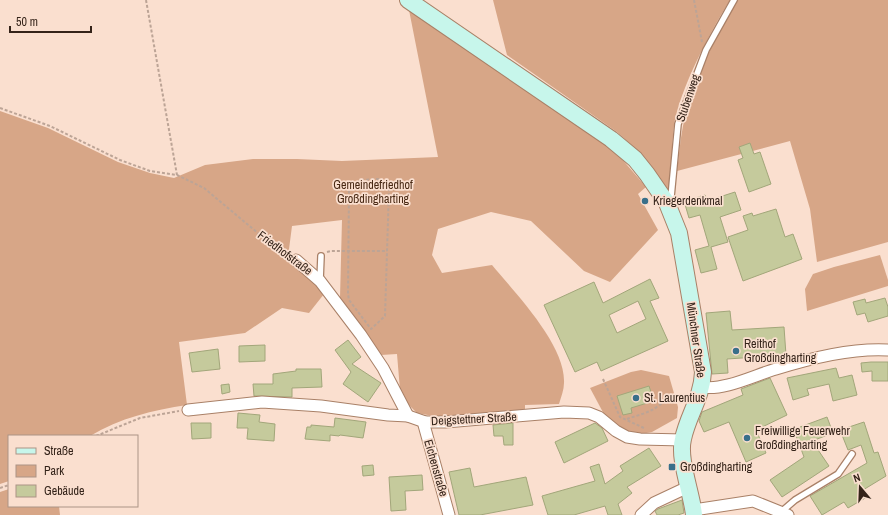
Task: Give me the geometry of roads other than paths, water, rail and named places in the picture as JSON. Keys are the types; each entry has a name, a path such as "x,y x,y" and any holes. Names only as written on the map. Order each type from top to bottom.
{"street":[{"name":"Münchner Straße","path":"408,0 588,122 635,159 667,203 679,233 703,372 702,387 683,440 688,487 694,512"},
{"name":"Friedhofstraße","path":"296,260 320,281 383,368 408,416"},
{"path":"702,387 709,388 734,383 819,357 869,349 888,350"},
{"name":"Deigstettner Straße","path":"188,410 262,402 321,406 388,415 408,416 424,422 446,422 564,412 589,412 599,417 612,428 627,437 683,440"},
{"name":"Eichenstraße","path":"424,422 450,515"},
{"path":"641,515 654,503 688,487"},
{"path":"694,512 753,501 784,513"}],"lane":[{"name":"Stubenweg","path":"667,203 671,197 678,124 706,50 734,0"},
{"path":"320,281 321,256"},
{"path":"784,513 795,500 838,474 852,454"}],"place":[{"name":"Kriegerdenkmal","path":"645,201"},
{"name":"Reithof Großdingharting","path":"736,351"},
{"name":"St. Laurentius","path":"636,398"},
{"name":"Freiwillige Feuerwehr Großdingharting","path":"747,438"},
{"name":"Großdingharting","path":"672,467"}],"park label":[{"name":"Gemeindefriedhof Großdingharting","path":"373,192"}]}
